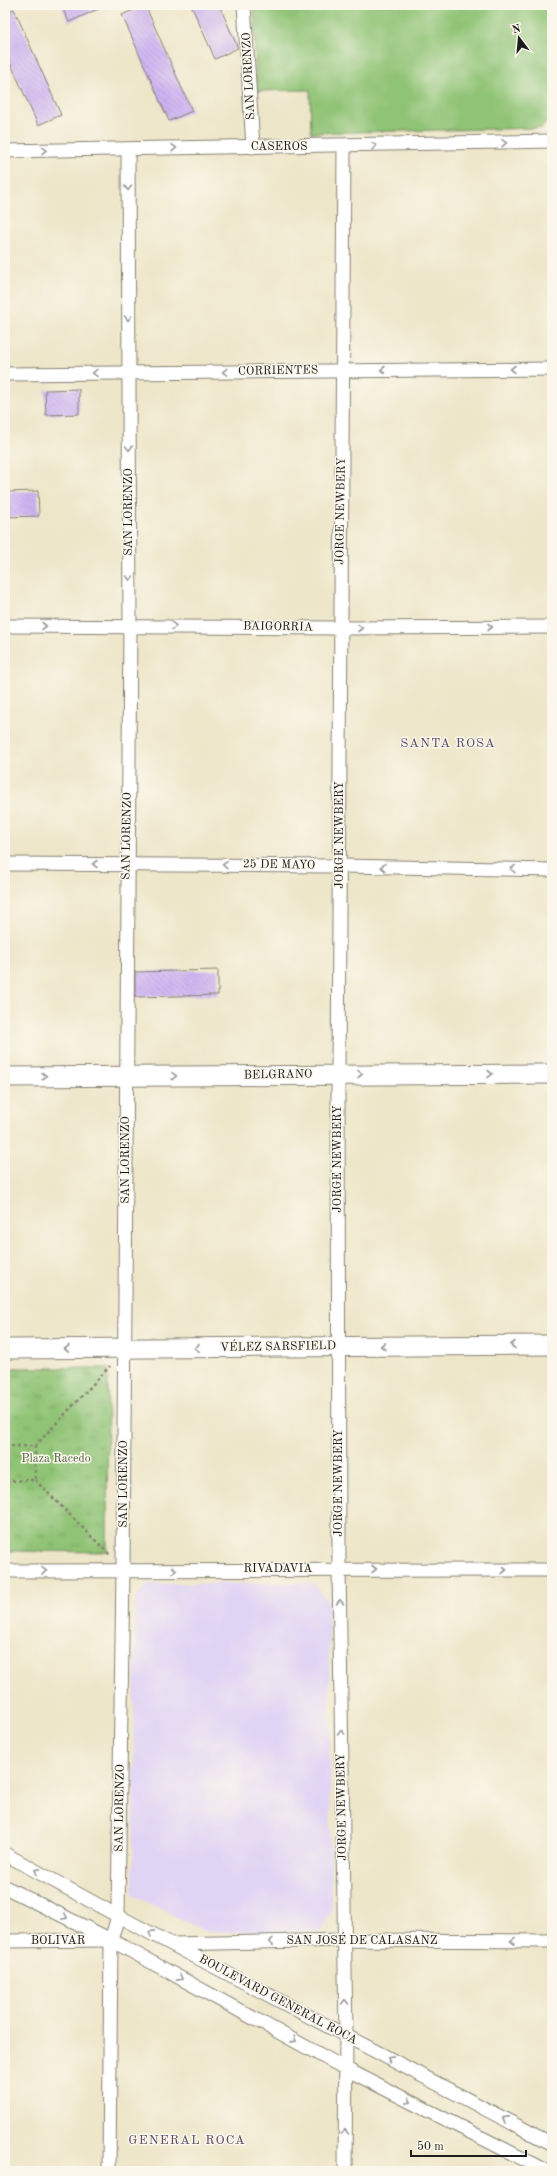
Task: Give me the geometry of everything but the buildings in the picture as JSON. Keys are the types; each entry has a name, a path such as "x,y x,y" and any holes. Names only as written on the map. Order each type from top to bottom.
{"main road":[{"name":"BELGRANO","path":"5,1077 552,1074"},
{"name":"VÉLEZ SARSFIELD","path":"5,1349 552,1345"}],"street":[{"name":"SAN LORENZO","path":"244,5 253,147"},
{"name":"CASEROS","path":"5,151 552,142"},
{"name":"JORGE NEWBERY","path":"344,146 338,1074 340,1569 346,2036 345,2171"},
{"name":"SAN LORENZO","path":"109,2171 111,1940 118,1916 123,1570 127,864 130,625 128,149"},
{"name":"CORRIENTES","path":"5,374 552,369"},
{"name":"BAIGORRIA","path":"5,626 130,625 340,628 552,627"},
{"name":"25 DE MAYO","path":"5,864 340,866 552,870"},
{"name":"RIVADAVIA","path":"5,1571 340,1569 552,1570"},
{"name":"BOULEVARD GENERAL ROCA","path":"5,1854 118,1916 552,2144"},
{"path":"5,1887 111,1940 346,2069 547,2171"},
{"name":"BOLIVAR","path":"5,1941 111,1940"},
{"name":"SAN JOSÉ DE CALASANZ","path":"172,1944 344,1940 552,1941"}],"path":[{"path":"123,1570 35,1480 35,1446 124,1349"},
{"path":"5,1446 35,1446"},
{"path":"5,1481 35,1480"}],"shaded area":[{"path":"313,1583 329,1602 331,1911 322,1931 206,1932 133,1895 135,1600 147,1584"}],"green space":[{"path":"254,5 552,5 552,115 542,128 311,133 310,90 256,91"},
{"name":"Plaza Racedo","path":"5,1368 108,1368 107,1552 5,1551"}],"district":[{"name":"SANTA ROSA","path":"448,743"},
{"name":"GENERAL ROCA","path":"187,2140"}]}
